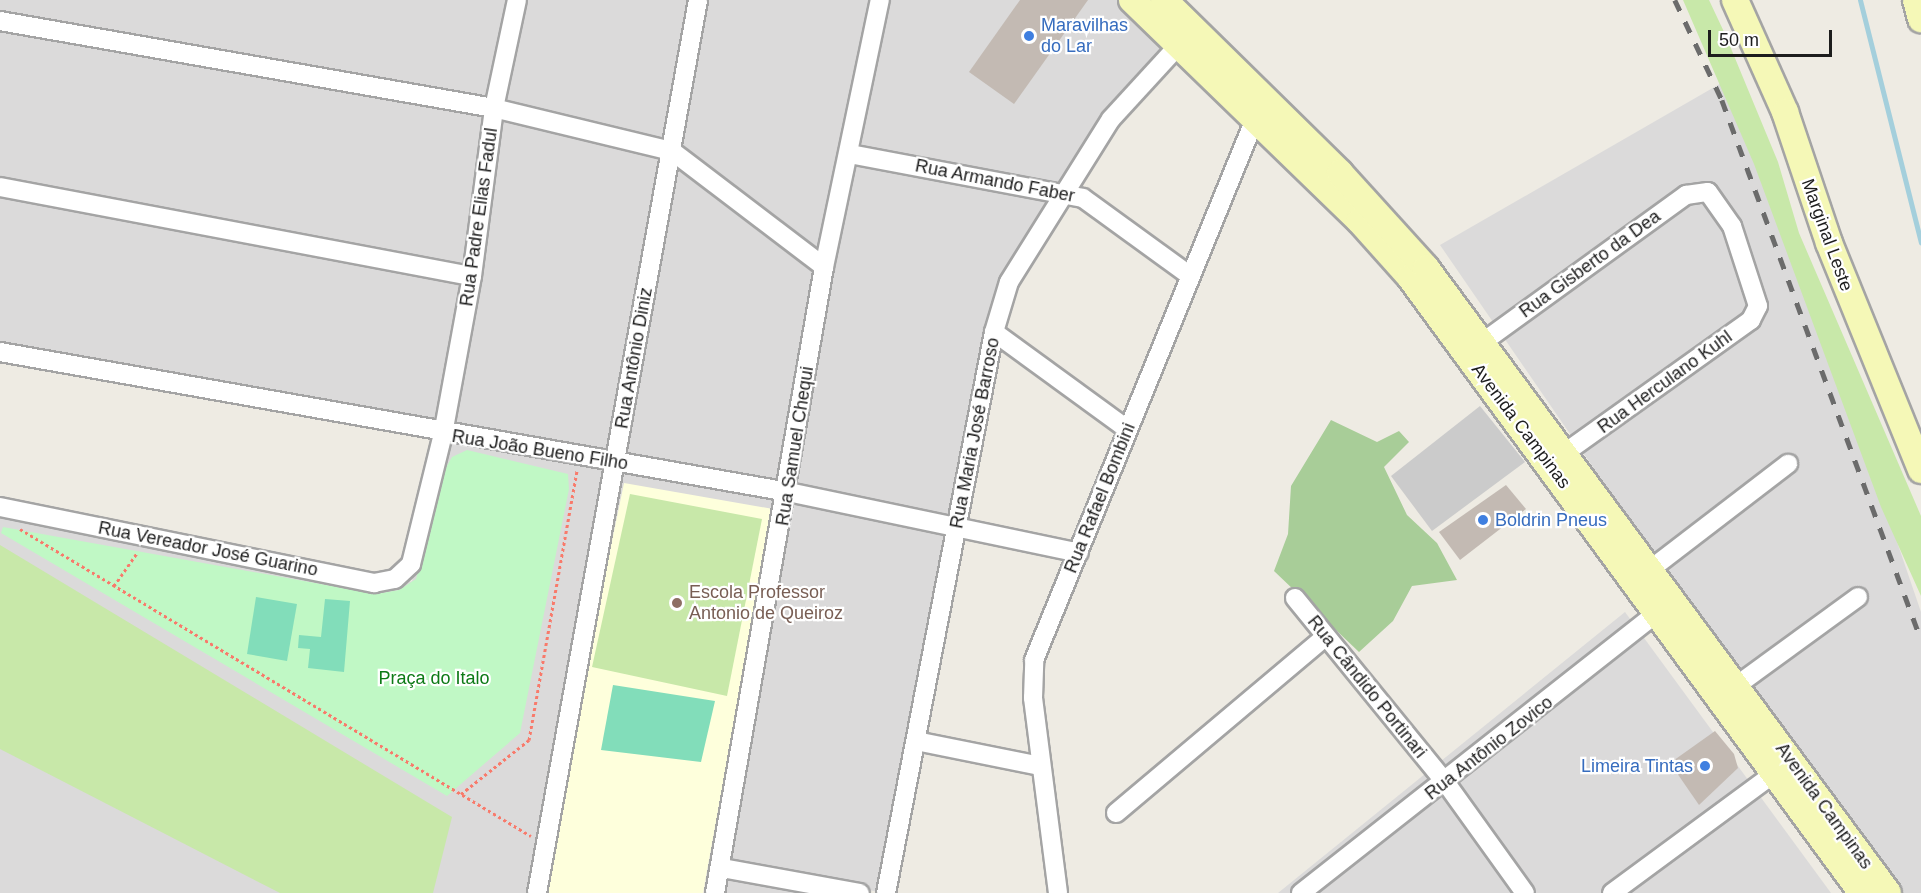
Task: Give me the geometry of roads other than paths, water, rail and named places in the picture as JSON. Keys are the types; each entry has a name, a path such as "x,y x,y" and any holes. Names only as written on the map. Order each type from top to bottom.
{"main road":[{"name":"Avenida Campinas","path":"1132,0 1186,37 1376,211 1483,342 1651,569 1666,607 1775,773 1862,893"},
{"name":"Avenida Campinas","path":"1164,0 1186,37 1255,119 1410,277 1666,607 1736,686 1888,893"},
{"name":"Marginal Leste","path":"1735,0 1785,112 1862,330 1921,470"},
{"path":"1916,0 1921,19"}],"street":[{"name":"Rua Padre Elias Fadul","path":"411,564 443,434 472,276 494,108 517,0"},
{"name":"Rua Antônio Diniz","path":"537,893 698,0"},
{"name":"Rua Samuel Chequi","path":"715,893 722,868 788,492 824,267 880,0"},
{"path":"0,21 494,108 672,151 824,267"},
{"name":"Rua Maria José Barroso","path":"886,893 994,332 1009,282 1062,192 1111,119 1186,37"},
{"name":"Rua Rafael Bombini","path":"1058,893 1040,766 1034,660 1080,553 1189,275 1255,119"},
{"name":"Rua Armando Faber","path":"849,153 1062,192 1083,198 1189,275"},
{"path":"0,187 472,276"},
{"name":"Rua Gisberto da Dea","path":"1483,342 1698,190"},
{"name":"Rua Herculano Kuhl","path":"1566,452 1751,320 1758,306 1732,226 1708,192 1698,190"},
{"path":"994,332 1127,429"},
{"name":"Rua João Bueno Filho","path":"0,352 443,434 788,492 957,524 1080,553"},
{"path":"1651,569 1788,464"},
{"name":"Rua Vereador José Guarino","path":"5,515 147,537 374,583 395,579 411,564"},
{"path":"1736,686 1858,597"},
{"name":"Rua Cândido Portinari","path":"1294,598 1446,783 1525,893"},
{"name":"Rua Antônio Zovico","path":"1301,893 1446,783 1666,607"},
{"path":"1116,813 1325,637"},
{"path":"916,741 1040,766"},
{"path":"1612,893 1775,773"},
{"path":"722,868 860,893"}],"waterway":[{"path":"1860,0 1921,242"}],"railway":[{"path":"1675,0 1722,100 1921,639"}],"place":[{"name":"Maravilhas do Lar","path":"1029,36"},
{"name":"Boldrin Pneus","path":"1483,520"},
{"name":"Escola Professor Antonio de Queiroz","path":"677,603"},
{"name":"Limeira Tintas","path":"1705,766"}],"park label":[{"name":"Praça do Italo","path":"434,678"}]}
